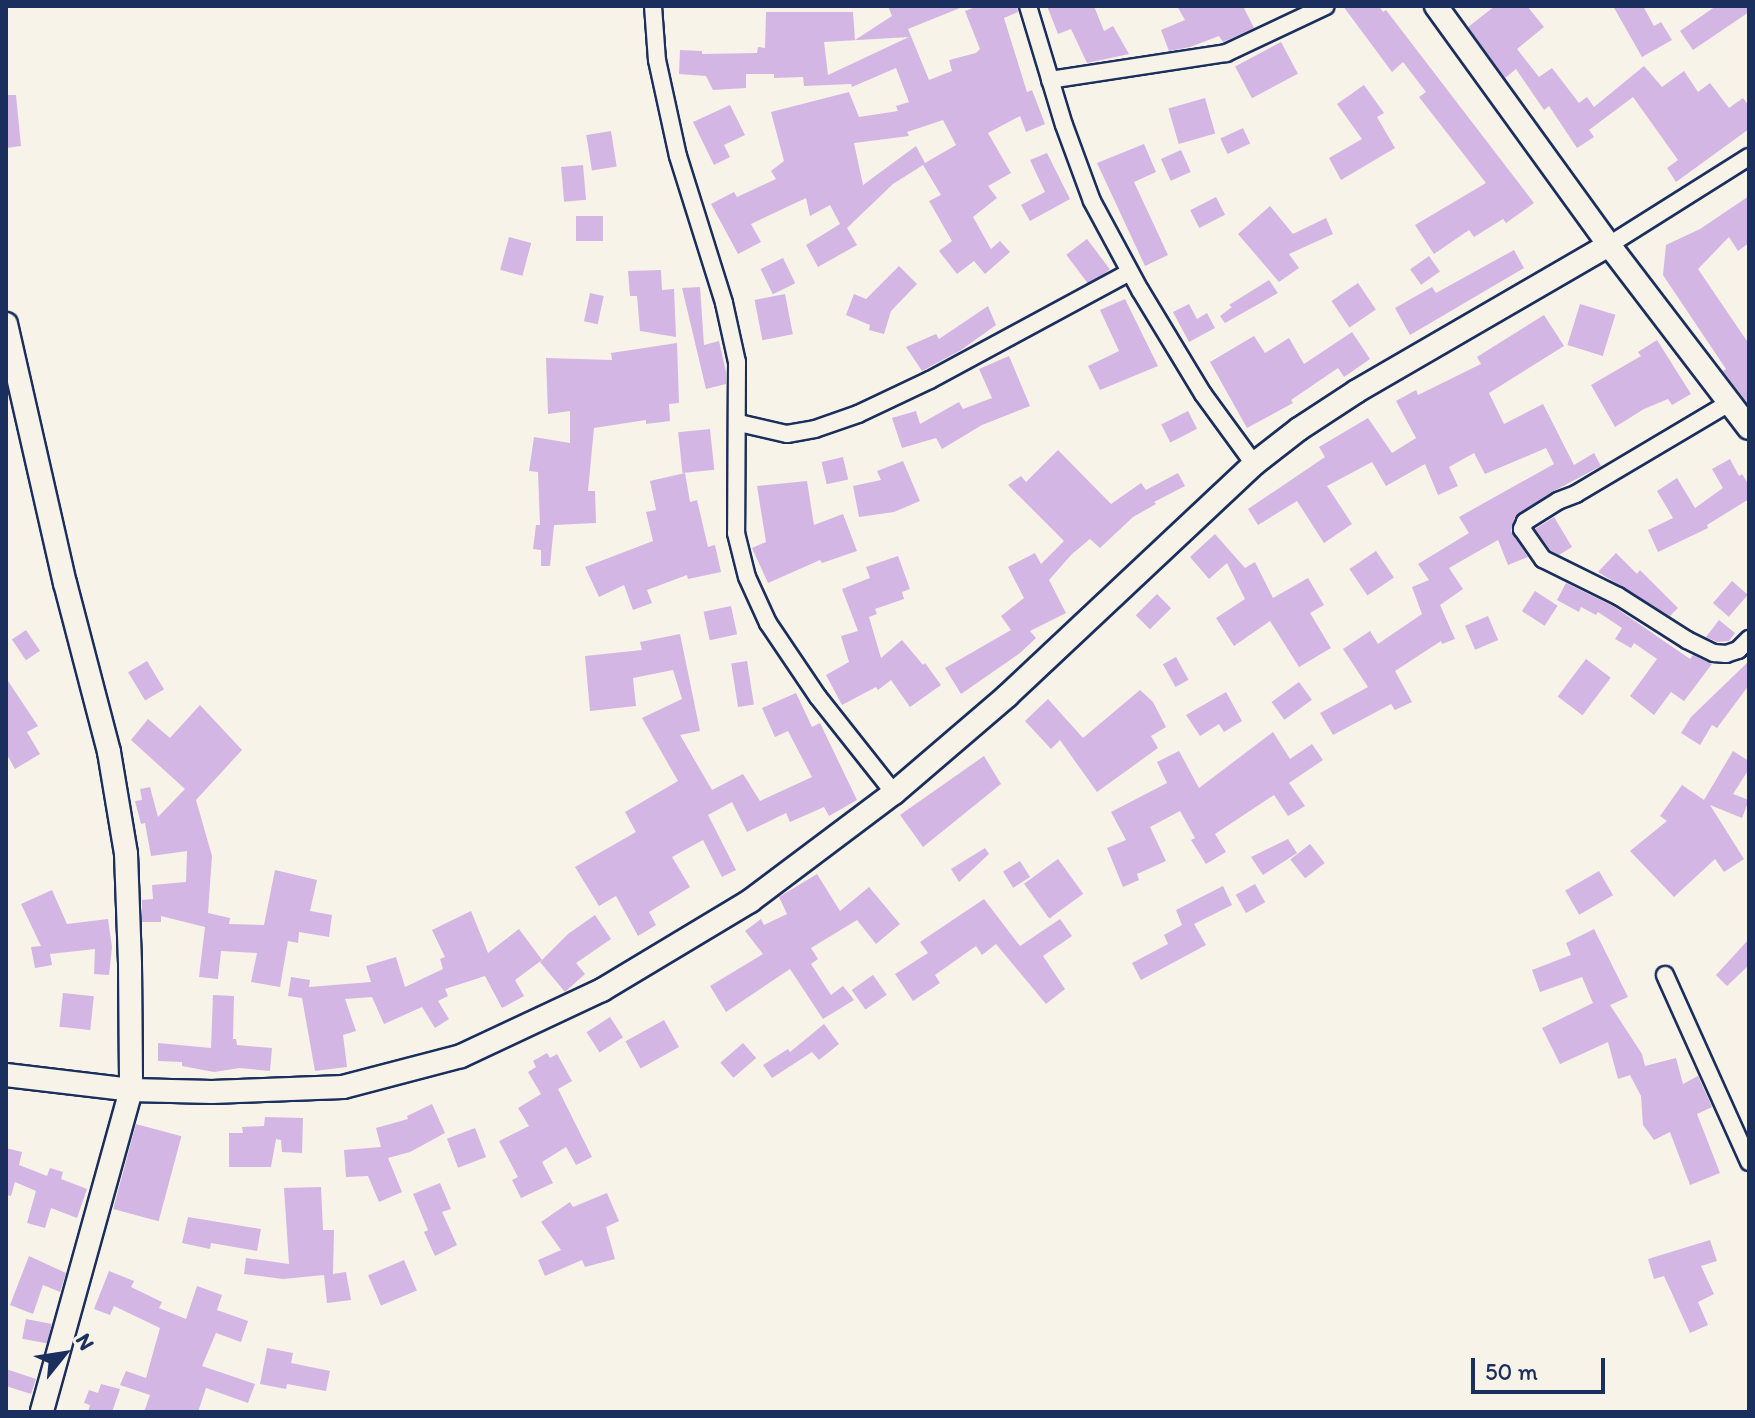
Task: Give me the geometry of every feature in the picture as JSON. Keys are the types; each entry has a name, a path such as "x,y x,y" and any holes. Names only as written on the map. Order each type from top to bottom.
{"street":[{"path":"653,6 657,60 678,156 724,303 737,362 736,533 747,577 768,623 818,697 894,793"},
{"path":"1028,6 1092,201 1130,272 1203,394 1254,464"},
{"path":"1050,80 1226,53 1326,6"},
{"path":"1445,9 1609,245 1749,428"},
{"path":"6,1075 131,1090 212,1092 343,1087 461,1056 551,1016 660,957 750,901 894,793 1007,696 1254,464 1357,391 1609,245 1749,157"},
{"path":"739,423 787,434 815,429 858,414 930,380 1130,272"},
{"path":"6,324 114,781 126,854 131,1090 42,1412"},
{"path":"1729,403 1602,480 1558,501 1525,522 1522,529 1543,559 1618,596 1687,640 1714,653 1726,654 1738,650 1749,639"},
{"path":"1665,975 1749,1162"}],"building":[{"path":"888,6 965,6 908,29 929,80 952,71 949,60 976,53 980,49 965,11 978,6 1017,6 1018,12 1004,18 1027,92 1032,90 1045,124 1026,132 1020,116 988,133 1011,173 988,186 997,198 973,217 991,249 1000,241 1010,252 985,274 974,261 957,274 939,251 952,241 929,201 941,195 923,165 893,184 847,228 857,245 818,267 806,245 840,224 830,205 810,216 806,198 751,224 761,242 738,254 711,204 734,192 737,197 776,179 771,171 784,161 771,112 849,92 859,117 898,111 896,106 909,102 896,68 852,87 851,84 804,86 803,77 774,78 774,74 746,74 746,88 713,90 706,76 679,74 680,50 702,51 702,54 757,53 758,47 765,48 766,12 853,12 855,40 892,16","holes":["909,37 828,75 824,42","943,120 956,145 925,163 916,146 863,185 854,143 909,136 907,132"]},
{"path":"1047,6 1094,6 1104,31 1113,26 1129,54 1087,63 1071,29 1058,34"},
{"path":"1177,6 1243,6 1254,28 1223,42 1219,36 1169,51 1161,30 1185,20"},
{"path":"1343,6 1379,6 1383,12 1386,10 1534,203 1506,223 1503,219 1474,237 1469,230 1434,254 1415,225 1486,183 1419,97 1426,92 1403,62 1392,72"},
{"path":"1495,6 1527,6 1544,27 1517,49 1539,77 1552,68 1579,103 1587,97 1594,107 1644,66 1662,87 1684,71 1698,92 1710,83 1729,108 1743,98 1749,106 1749,129 1676,182 1667,168 1678,160 1633,97 1589,130 1594,137 1577,148 1549,106 1544,110 1516,69 1505,78 1468,27"},
{"path":"1613,6 1643,6 1654,26 1661,22 1672,40 1642,57"},
{"path":"1716,6 1749,6 1749,12 1693,50 1680,31"},
{"path":"1281,42 1298,74 1252,98 1235,66"},
{"path":"1364,85 1384,113 1377,117 1395,148 1341,180 1329,158 1362,139 1337,104"},
{"path":"6,95 16,95 21,146 6,148"},
{"path":"1205,98 1215,134 1179,144 1168,108"},
{"path":"730,105 745,135 724,145 730,157 714,165 693,122"},
{"path":"1243,128 1250,143 1228,154 1220,139"},
{"path":"611,131 617,167 592,170 586,135"},
{"path":"1144,144 1156,172 1134,182 1168,255 1145,266 1097,163"},
{"path":"1181,150 1191,172 1171,181 1161,159"},
{"path":"1047,153 1070,199 1030,221 1021,205 1045,192 1030,160"},
{"path":"583,165 586,200 564,202 561,167"},
{"path":"1749,196 1749,243 1738,251 1729,237 1698,269 1749,344 1749,405 1723,371 1726,369 1663,275 1666,245 1700,229"},
{"path":"1216,197 1225,215 1199,228 1190,210"},
{"path":"1270,206 1293,234 1326,218 1333,234 1289,254 1299,268 1279,282 1238,234"},
{"path":"576,216 603,216 603,241 576,241"},
{"path":"509,237 531,243 522,276 500,270"},
{"path":"1087,239 1110,269 1089,285 1066,255"},
{"path":"1514,250 1524,268 1410,335 1395,308 1432,287 1436,293"},
{"path":"1429,256 1440,272 1421,285 1410,269"},
{"path":"783,258 795,283 773,294 761,269"},
{"path":"899,266 917,284 891,311 884,334 869,330 870,325 846,315 854,294 866,299"},
{"path":"661,270 662,290 674,289 676,337 640,331 637,296 630,296 628,271"},
{"path":"1269,280 1278,293 1225,323 1220,316 1232,307 1229,305"},
{"path":"1358,283 1376,310 1349,327 1331,301"},
{"path":"700,287 704,345 719,341 726,372 726,384 706,389 682,288"},
{"path":"590,293 604,296 598,324 584,321"},
{"path":"785,294 793,334 762,340 755,300"},
{"path":"1125,299 1158,366 1100,390 1088,366 1119,351 1100,310"},
{"path":"1189,304 1197,319 1207,313 1215,328 1189,342 1173,312"},
{"path":"1580,304 1615,315 1603,356 1567,345"},
{"path":"988,306 996,325 961,350 922,371 906,347 936,334 939,339"},
{"path":"1544,315 1564,346 1489,393 1504,424 1543,404 1574,465 1594,453 1601,466 1552,492 1515,517 1511,531 1528,557 1508,565 1498,540 1449,568 1463,589 1440,605 1455,639 1442,644 1441,641 1395,671 1412,702 1395,710 1391,704 1333,735 1320,713 1368,687 1343,649 1370,631 1378,644 1422,614 1412,587 1429,580 1418,564 1469,533 1459,517 1554,464 1546,448 1485,474 1474,453 1449,467 1458,486 1438,495 1425,464 1386,486 1372,462 1327,486 1352,524 1324,543 1297,501 1258,525 1248,509 1325,457 1319,447 1368,418 1392,453 1416,438 1396,401 1416,390 1418,395 1481,364 1477,357"},
{"path":"1352,332 1370,359 1344,377 1338,368 1291,400 1293,403 1247,428 1210,362 1254,336 1265,353 1289,338 1304,364"},
{"path":"1657,340 1691,394 1672,405 1668,399 1644,409 1615,427 1591,385 1641,356 1638,352"},
{"path":"677,343 679,403 669,404 670,421 646,424 646,420 594,428 588,491 595,491 596,523 554,525 550,566 541,566 541,550 533,549 536,525 540,525 538,472 529,471 534,437 570,443 570,411 548,414 546,358 612,360 611,353"},
{"path":"1009,356 1030,406 982,425 942,449 936,438 902,448 892,418 916,411 920,424 959,402 963,409 992,398 979,369"},
{"path":"1188,411 1197,429 1170,442 1161,425"},
{"path":"710,429 714,470 682,473 678,432"},
{"path":"1058,450 1111,504 1141,483 1146,490 1178,473 1185,486 1133,517 1100,548 1090,539 1072,554 1049,580 1066,613 1030,631 1036,638 1020,653 961,694 945,668 1011,630 1001,616 1024,598 1008,567 1035,553 1041,564 1064,541 1008,485 1021,476 1026,482"},
{"path":"843,457 848,479 827,484 822,462"},
{"path":"1730,459 1739,476 1742,474 1749,485 1749,499 1707,525 1708,528 1658,552 1648,530 1673,518 1657,491 1677,478 1695,508 1723,488 1712,469"},
{"path":"903,461 920,501 894,512 859,517 853,486 881,480 877,471"},
{"path":"685,473 690,502 697,500 708,547 715,545 721,572 688,579 687,575 647,590 652,603 633,610 624,585 599,597 585,567 653,541 646,512 656,510 650,481"},
{"path":"807,481 814,525 843,514 857,551 822,563 820,560 768,583 752,548 766,542 757,486"},
{"path":"1554,517 1572,547 1559,555 1550,550 1535,529"},
{"path":"1215,534 1245,568 1255,562 1273,598 1308,578 1324,605 1310,613 1331,648 1299,667 1270,621 1234,646 1216,618 1245,599 1227,563 1209,579 1190,557"},
{"path":"1376,551 1394,578 1367,595 1349,569"},
{"path":"1616,553 1637,574 1640,570 1678,608 1670,616 1598,572"},
{"path":"898,556 910,589 902,592 904,599 875,609 877,614 869,617 881,658 902,640 941,685 910,707 891,680 878,690 876,687 842,705 826,675 849,662 841,636 858,631 842,589 870,578 866,567"},
{"path":"1732,581 1748,595 1729,617 1713,603"},
{"path":"1566,583 1613,606 1690,659 1693,655 1712,664 1684,701 1671,692 1654,715 1630,696 1657,659 1634,643 1631,648 1615,639 1622,628 1598,612 1596,615 1581,607 1579,612 1557,600"},
{"path":"1535,591 1558,606 1545,626 1522,611"},
{"path":"1157,594 1171,608 1150,629 1136,615"},
{"path":"731,606 737,634 710,640 704,612"},
{"path":"1488,616 1498,640 1475,650 1465,626"},
{"path":"1719,620 1735,633 1729,641 1717,642 1706,637"},
{"path":"26,630 40,651 26,660 12,640"},
{"path":"680,634 700,731 680,735 712,790 743,774 760,801 812,777 788,731 775,737 762,708 796,693 812,727 820,723 857,800 829,816 824,807 790,822 786,813 747,832 732,802 708,815 736,870 722,877 703,840 672,857 690,887 649,912 656,925 638,936 616,896 599,906 575,867 636,832 625,812 678,781 642,718 682,699 673,670 633,678 636,706 590,711 585,656 642,650 640,642"},
{"path":"1176,657 1189,680 1175,687 1163,664"},
{"path":"1586,659 1611,678 1582,715 1558,697"},
{"path":"147,661 164,689 145,701 128,672"},
{"path":"747,661 754,704 738,707 731,664"},
{"path":"1749,661 1749,685 1717,728 1712,725 1700,745 1681,733 1691,717"},
{"path":"6,678 38,726 27,732 40,754 15,769 6,753"},
{"path":"1299,682 1312,700 1284,720 1271,702"},
{"path":"1140,690 1153,702 1166,727 1151,736 1158,748 1097,792 1060,740 1051,749 1025,721 1048,699 1083,738"},
{"path":"1226,692 1242,721 1224,732 1219,724 1200,736 1186,715"},
{"path":"200,705 242,750 196,800 212,856 208,913 230,918 229,924 264,925 275,870 317,880 310,911 332,915 329,937 299,932 298,943 288,941 280,987 251,982 257,953 221,951 218,979 199,977 205,927 161,916 161,922 142,922 142,900 153,899 152,885 186,882 187,851 151,856 145,823 141,824 135,801 142,800 140,789 150,787 158,817 185,789 131,740 148,719 170,738"},
{"path":"1273,732 1290,759 1312,744 1323,760 1289,783 1305,806 1288,816 1274,795 1215,834 1226,852 1206,864 1191,840 1195,838 1180,811 1150,827 1166,861 1137,874 1139,880 1123,887 1107,848 1126,840 1111,812 1167,783 1157,762 1179,751 1199,788"},
{"path":"1733,751 1749,761 1749,769 1733,794 1749,800 1742,818 1710,805 1744,859 1724,872 1715,859 1674,897 1630,851 1667,821 1660,816 1682,785 1704,800"},
{"path":"984,756 1001,784 923,847 900,815"},
{"path":"1288,839 1297,853 1263,875 1251,857"},
{"path":"1310,844 1325,863 1305,878 1290,859"},
{"path":"985,848 989,854 959,882 951,869"},
{"path":"1058,859 1083,894 1049,918 1024,884"},
{"path":"1020,861 1030,877 1013,888 1003,872"},
{"path":"1599,871 1613,895 1579,915 1565,891"},
{"path":"817,874 840,911 869,887 900,924 876,944 857,920 811,948 818,959 811,964 831,995 843,986 854,1000 823,1019 790,969 726,1012 710,986 763,954 745,931 761,919 764,925 787,914 779,897"},
{"path":"1255,884 1265,902 1246,913 1236,895"},
{"path":"1223,886 1232,905 1194,924 1206,945 1141,980 1132,963 1168,944 1164,935 1182,925 1176,910"},
{"path":"52,890 67,924 108,919 112,947 109,975 94,974 95,949 50,954 52,965 35,968 31,947 41,946 21,904"},
{"path":"984,899 1020,946 1060,919 1072,936 1043,956 1065,989 1046,1004 996,944 982,955 976,946 935,975 940,983 913,1001 895,974 928,953 920,942"},
{"path":"471,911 488,953 519,929 542,960 515,980 524,996 502,1008 485,976 445,989 448,996 438,1001 449,1019 435,1028 422,1007 384,1024 372,997 345,999 356,1031 343,1035 347,1067 315,1071 302,998 288,996 291,977 310,980 309,987 371,982 366,966 396,957 405,987 443,969 440,959 445,957 432,930"},
{"path":"595,915 611,939 576,963 585,974 565,992 540,962 568,934"},
{"path":"1594,929 1628,997 1610,1005 1642,1054 1645,1066 1676,1058 1683,1084 1698,1076 1712,1107 1697,1114 1720,1173 1690,1185 1670,1132 1654,1140 1643,1125 1641,1096 1630,1075 1618,1079 1608,1042 1560,1064 1542,1028 1593,1003 1582,977 1540,992 1532,970 1571,955 1566,943"},
{"path":"1749,939 1749,965 1727,986 1716,975"},
{"path":"873,975 887,995 865,1010 852,990"},
{"path":"63,993 94,996 90,1030 59,1027"},
{"path":"213,995 234,996 233,1039 236,1039 237,1045 272,1048 270,1071 240,1068 214,1072 182,1066 182,1062 158,1061 158,1043 211,1048"},
{"path":"610,1017 623,1037 600,1052 587,1032"},
{"path":"664,1020 679,1047 641,1068 626,1041"},
{"path":"824,1024 839,1044 819,1060 812,1052 772,1078 763,1065 788,1049 790,1052"},
{"path":"743,1043 756,1058 733,1078 720,1063"},
{"path":"547,1053 550,1058 557,1054 572,1081 558,1089 592,1157 576,1165 566,1147 542,1162 553,1183 521,1198 512,1180 518,1177 499,1141 529,1126 518,1108 541,1094 528,1072 536,1067 533,1061"},
{"path":"432,1104 445,1133 410,1152 388,1158 402,1192 379,1202 368,1176 346,1177 344,1150 381,1147 376,1128 408,1119 407,1116"},
{"path":"265,1117 303,1118 302,1153 282,1152 281,1140 276,1139 271,1167 229,1167 229,1133 243,1133 242,1127 264,1126"},
{"path":"136,1124 181,1136 159,1221 113,1209"},
{"path":"475,1128 486,1157 458,1168 447,1139"},
{"path":"6,1148 22,1152 19,1165 47,1176 50,1168 63,1172 61,1179 87,1189 77,1218 51,1208 45,1228 27,1223 36,1191 15,1182 11,1196 6,1195"},
{"path":"440,1183 451,1209 442,1212 457,1245 435,1256 413,1194"},
{"path":"321,1187 323,1230 334,1230 333,1274 346,1272 351,1300 327,1303 324,1275 283,1279 244,1274 246,1258 289,1264 284,1188"},
{"path":"607,1193 619,1221 606,1227 615,1259 585,1267 582,1260 545,1276 538,1260 561,1250 541,1222 570,1202 573,1207"},
{"path":"188,1217 261,1229 257,1251 211,1243 210,1249 182,1243"},
{"path":"1710,1240 1717,1261 1701,1266 1714,1294 1698,1302 1708,1325 1690,1333 1664,1276 1654,1279 1648,1259"},
{"path":"29,1256 66,1273 60,1292 43,1285 33,1314 10,1305"},
{"path":"404,1260 417,1290 381,1306 368,1275"},
{"path":"109,1271 134,1281 131,1287 162,1302 159,1308 186,1319 197,1286 222,1295 217,1310 248,1321 241,1342 216,1333 202,1366 255,1384 248,1403 206,1388 198,1412 144,1412 150,1395 120,1385 126,1371 146,1378 160,1328 114,1306 110,1315 94,1309"},
{"path":"26,1319 52,1324 48,1344 22,1339"},
{"path":"267,1348 293,1353 291,1363 330,1371 326,1391 287,1384 286,1389 260,1384"},
{"path":"6,1369 36,1379 31,1394 6,1386"},
{"path":"101,1384 120,1389 112,1412 88,1412 90,1405 84,1403 89,1390 98,1393"}]}
